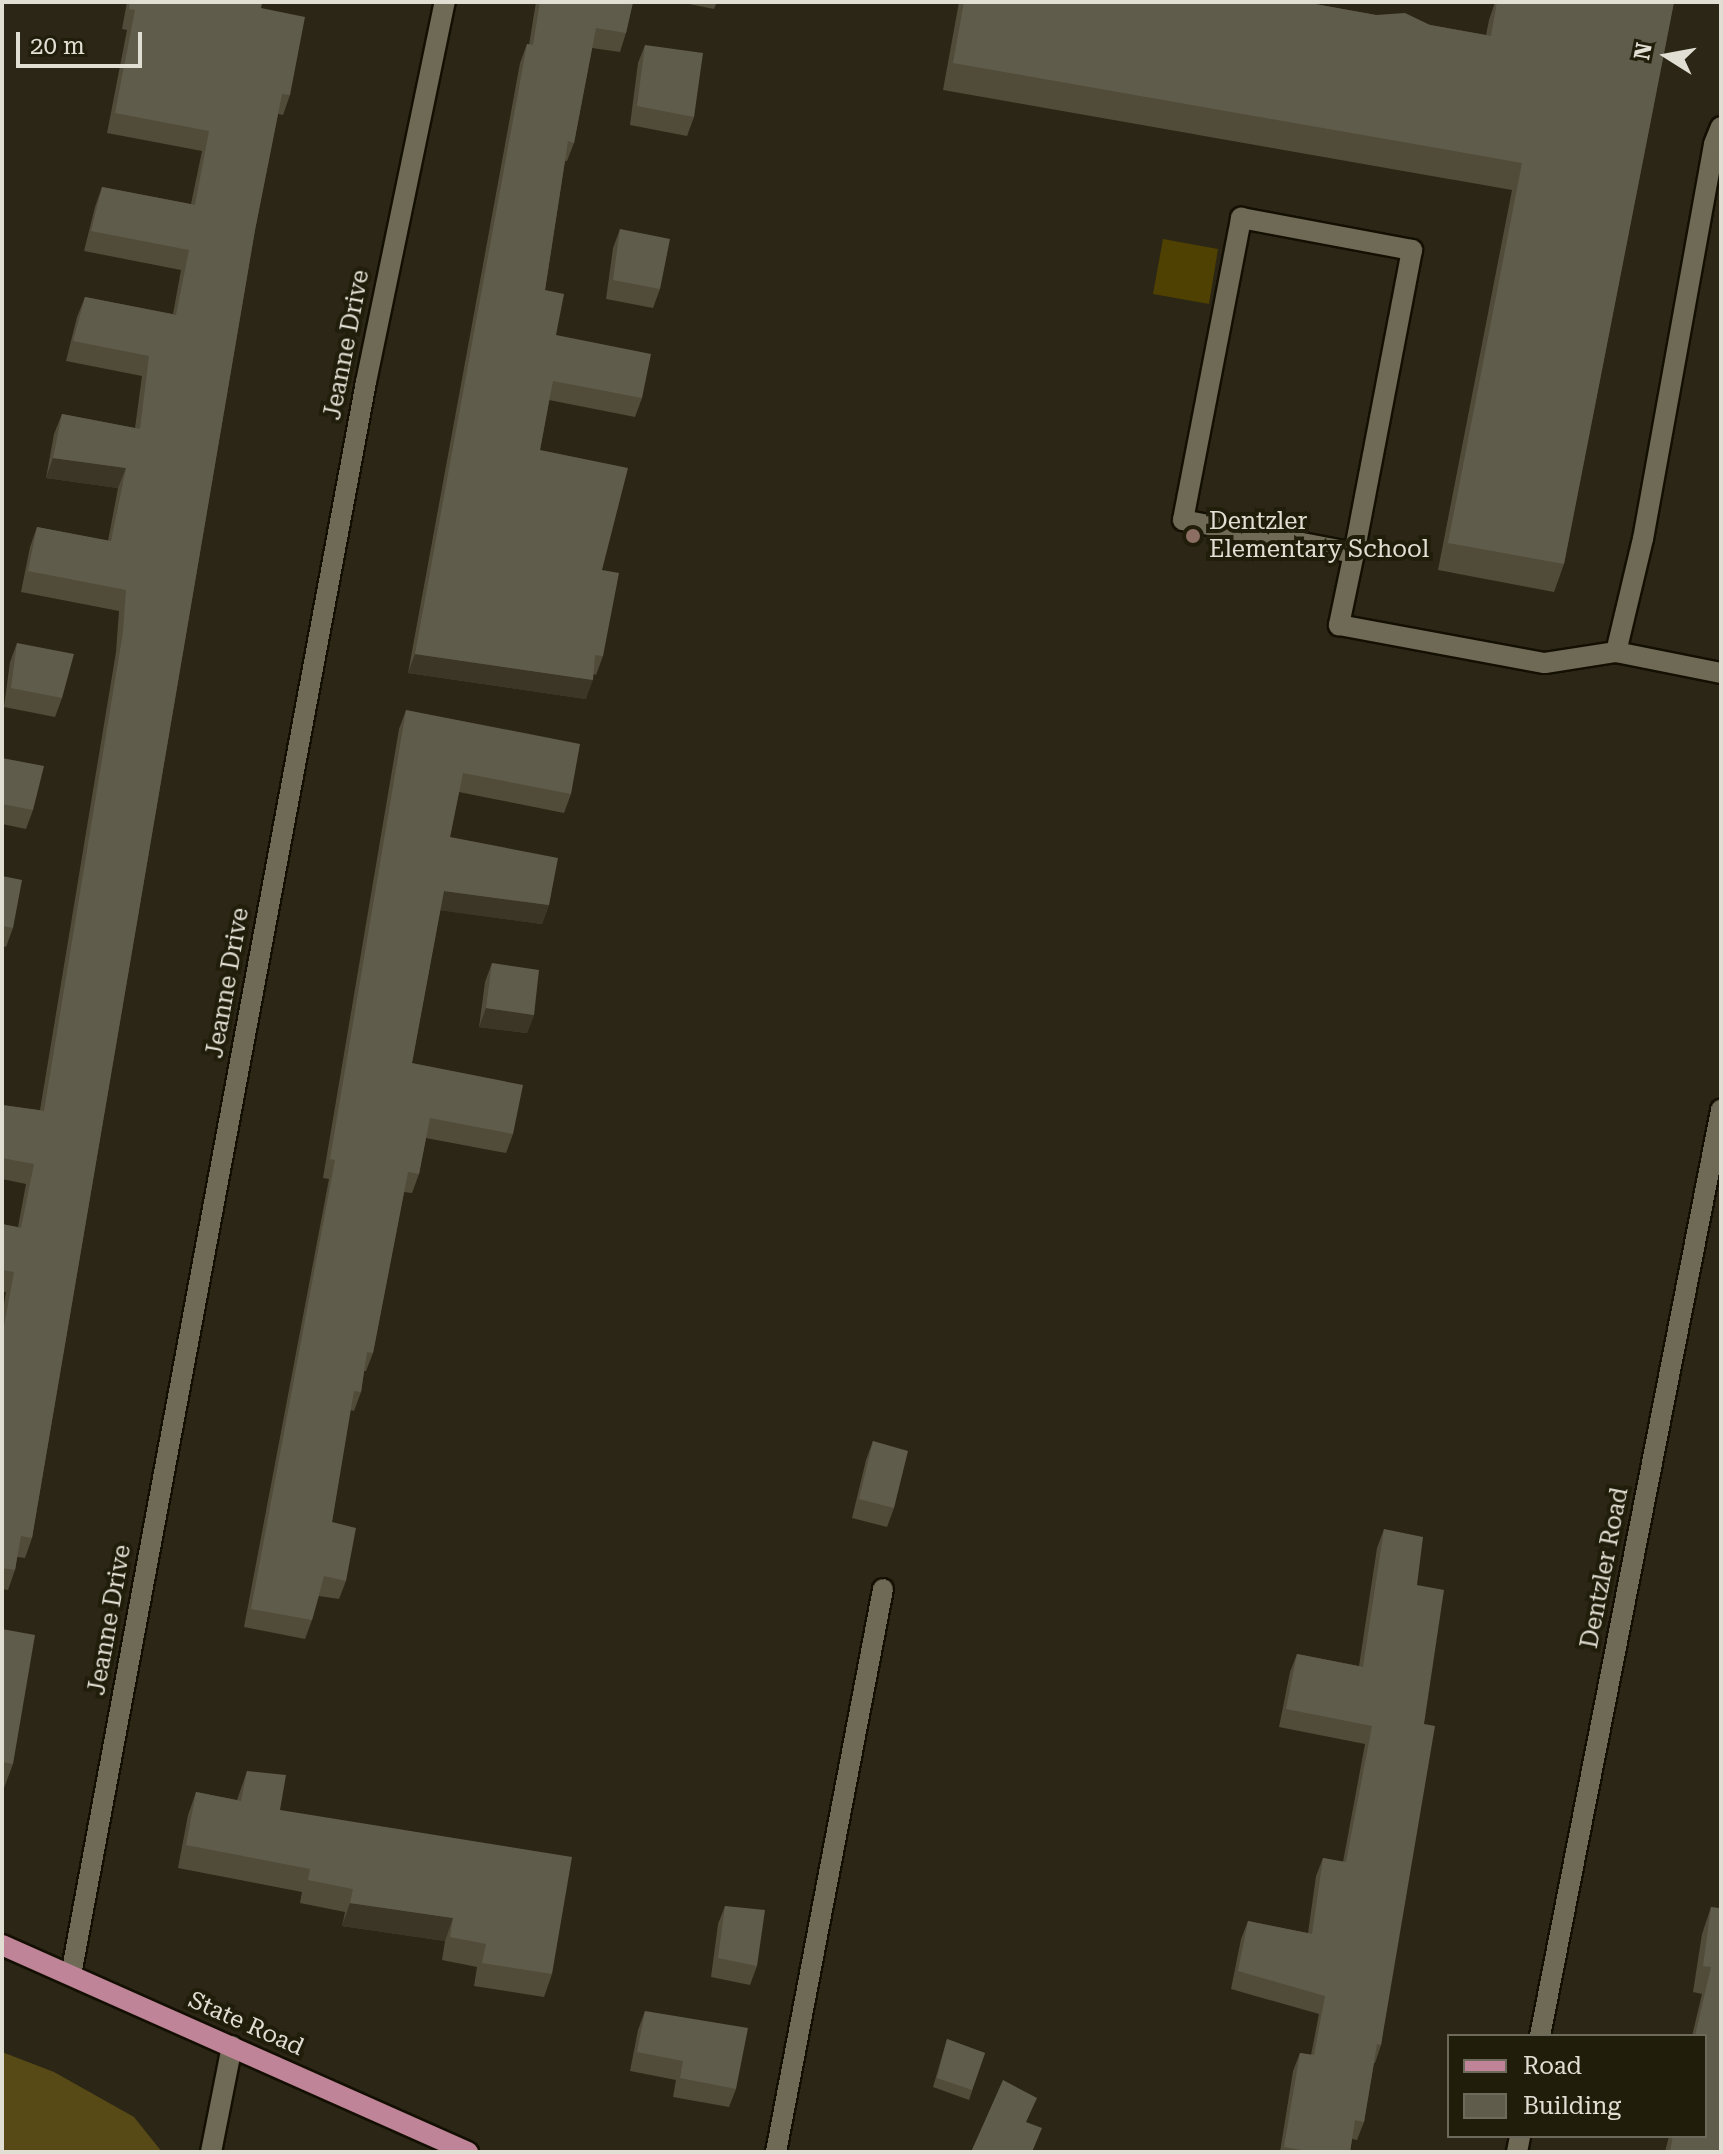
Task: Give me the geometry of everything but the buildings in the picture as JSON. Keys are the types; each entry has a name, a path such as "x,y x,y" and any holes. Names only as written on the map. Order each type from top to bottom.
{"main road":[{"name":"State Road","path":"2,1945 468,2152"}],"street":[{"name":"Jeanne Drive","path":"71,1975 366,382 445,2"},
{"path":"1616,652 1643,539 1714,144 1721,127"},
{"path":"1354,553 1183,520 1241,218 1412,250 1354,553 1339,625 1545,663 1616,652 1721,673"},
{"name":"Dentzler Road","path":"1540,2034 1721,1110"},
{"path":"776,2152 883,1589"},
{"path":"211,2152 232,2046"}],"shaded area":[{"path":"1163,239 1218,249 1209,304 1153,294"},
{"path":"2,2052 54,2072 134,2117 162,2152 2,2152"}],"place":[{"name":"Dentzler Elementary School","path":"1193,536"}]}
